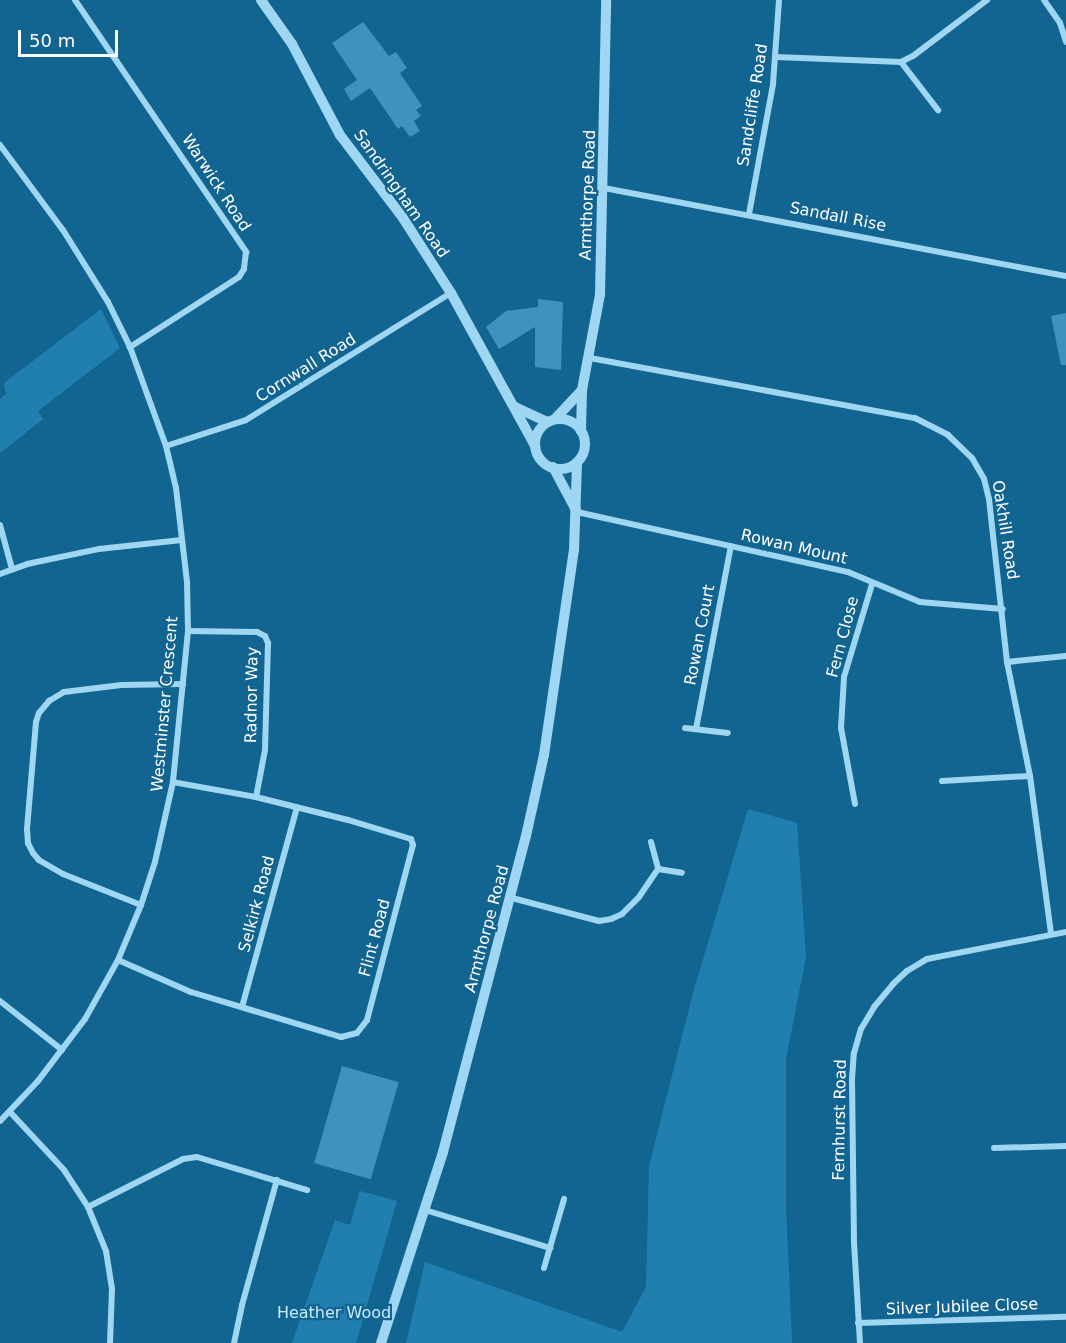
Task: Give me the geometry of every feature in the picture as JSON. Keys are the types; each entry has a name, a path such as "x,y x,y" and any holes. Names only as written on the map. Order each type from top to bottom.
{"street":[{"name":"Warwick Road","path":"75,0 246,252 244,269 239,277 130,347"},
{"name":"Sandringham Road","path":"261,0 292,44 340,135 403,218 451,293 535,446"},
{"name":"Armthorpe Road","path":"581,431 582,390 590,358 600,295 604,188 606,0"},
{"name":"Sandcliffe Road","path":"749,214 776,57 779,0"},
{"path":"776,57 902,62 914,56 987,0"},
{"path":"1044,0 1060,23 1066,42"},
{"path":"902,62 938,110"},
{"name":"Westminster Crescent","path":"0,145 63,230 108,302 130,347 166,446 176,488 188,631 173,782 155,862 141,905 118,960 85,1019 62,1050 0,1121"},
{"name":"Sandall Rise","path":"604,188 1066,276"},
{"name":"Cornwall Road","path":"166,446 246,420 451,293"},
{"name":"Oakhill Road","path":"590,358 915,418 948,435 972,458 984,479 989,499 1003,609 1007,662 1030,776 1051,934"},
{"name":"Armthorpe Road","path":"551,421 582,390"},
{"path":"515,407 551,421 572,422 581,431 583,452 577,462 567,467 553,467"},
{"path":"551,421 536,436 535,446 538,456 553,467 577,512"},
{"name":"Armthorpe Road","path":"381,1343 425,1210 512,898 543,755 574,550 577,462"},
{"name":"Rowan Mount","path":"577,512 848,572 872,584 920,602 1003,609"},
{"path":"0,525 12,569"},
{"path":"0,574 12,569 99,549 182,540"},
{"name":"Rowan Court","path":"696,729 731,546"},
{"name":"Fern Close","path":"855,804 841,728 844,677 872,584"},
{"name":"Radnor Way","path":"188,631 257,632 265,636 268,643 264,750 256,796"},
{"path":"1007,662 1066,656"},
{"path":"141,905 63,874 39,860 33,853 28,843 27,829 36,722 39,713 49,700 64,692 122,685 183,684"},
{"path":"685,728 728,733"},
{"path":"942,781 1030,776"},
{"name":"Flint Road","path":"118,960 191,992 341,1037 357,1033 367,1020 413,845 411,839 256,796 173,782"},
{"name":"Selkirk Road","path":"242,1007 297,808"},
{"path":"512,898 599,921 610,919 622,914 639,897 658,869 651,843"},
{"path":"658,869 682,873"},
{"name":"Fernhurst Road","path":"860,1343 854,1243 852,1079 854,1053 861,1029 892,984 907,971 927,959 1066,932"},
{"path":"0,1001 62,1050"},
{"path":"10,1112 64,1170 88,1208 106,1251 112,1289 111,1343"},
{"path":"994,1148 1066,1146"},
{"path":"88,1208 183,1159 197,1157 307,1190"},
{"path":"234,1343 242,1305 277,1180"},
{"path":"544,1268 564,1199"},
{"path":"425,1210 550,1248"},
{"name":"Silver Jubilee Close","path":"858,1323 1066,1317"}],"green space":[{"path":"101,309 120,348 38,411 43,419 0,453 0,399 6,394 4,383"},
{"path":"748,809 797,823 806,957 786,1059 786,1205 792,1343 406,1343 425,1262 622,1332 646,1287 649,1166 693,993"},
{"name":"Heather Wood","path":"360,1191 397,1201 356,1343 292,1343 335,1220 350,1225"}],"building":[{"path":"363,22 389,56 396,52 407,68 400,73 422,106 416,110 421,116 414,121 420,131 410,137 402,126 398,129 370,88 351,101 344,89 357,80 332,43"},
{"path":"538,299 563,302 561,370 535,367 535,327 499,349 486,327 506,311 538,307"},
{"path":"1066,313 1066,365 1061,365 1051,316"},
{"path":"342,1066 399,1082 371,1179 314,1163"}]}
